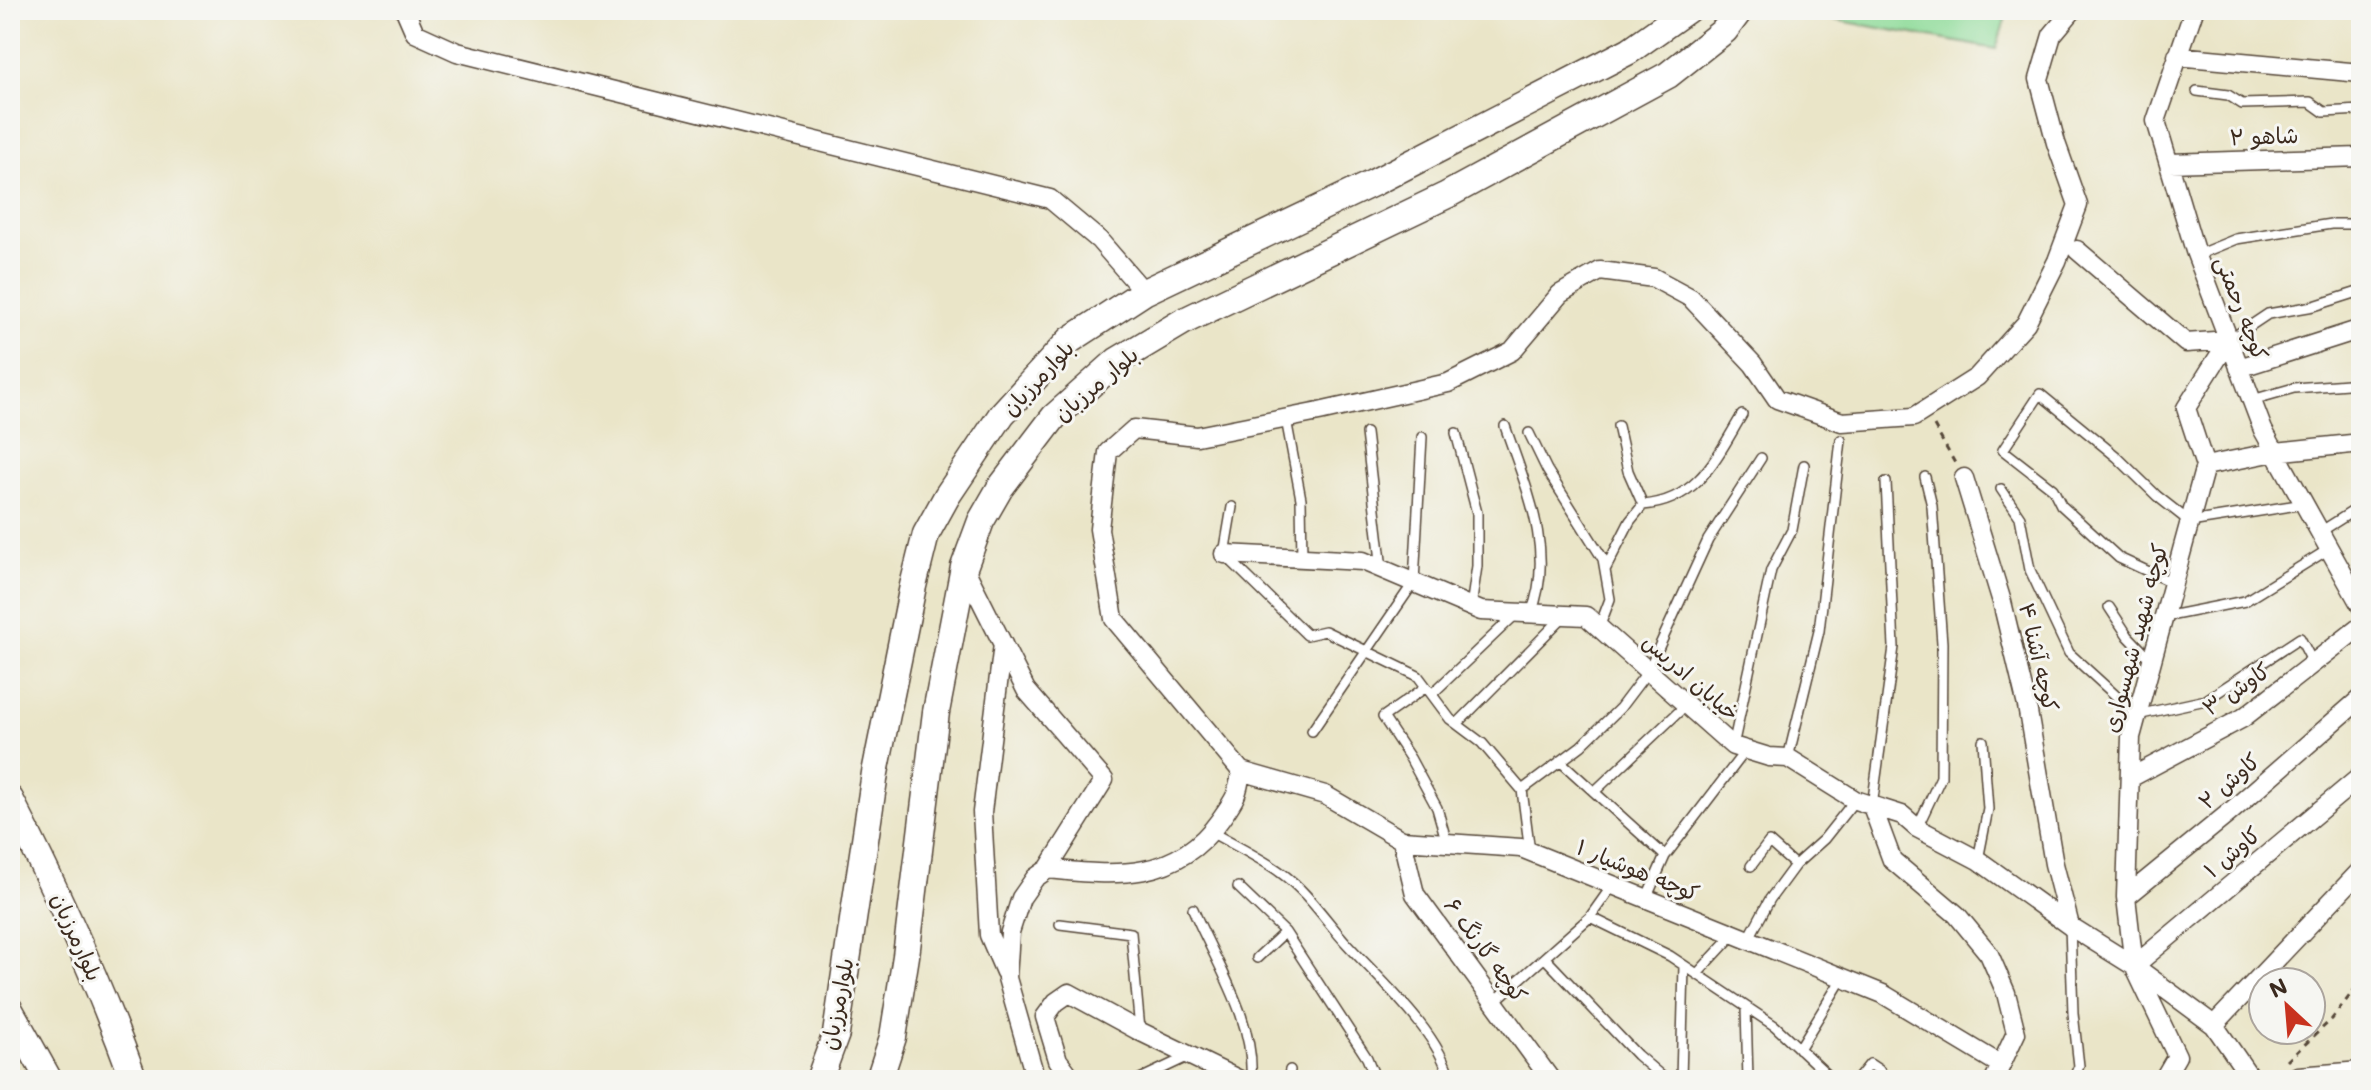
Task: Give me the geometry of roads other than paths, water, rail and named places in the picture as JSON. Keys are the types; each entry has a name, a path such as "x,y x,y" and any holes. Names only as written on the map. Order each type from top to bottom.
{"main road":[{"name":"بلوارمرزبان","path":"819,1080 836,1034 875,773 926,534 947,496 1002,414 1070,340 1144,292 1373,183 1616,58 1687,10"},
{"name":"بلوار مرزبان","path":"879,1080 893,1037 936,712 964,567 981,521 1000,488 1054,417 1117,361 1184,321 1447,195 1668,75 1725,30 1740,10"},
{"name":"بلوارمرزبان","path":"10,799 102,993 134,1080"},
{"path":"10,1010 49,1080"},
{"path":"2288,1075 2361,1075"}],"street":[{"path":"405,10 415,33 457,52 1050,199 1099,240 1144,292"},
{"path":"1048,869 1101,875 1163,867 1197,848 1238,794 1241,771 1114,619 1099,529 1108,452 1134,429 1197,436 1448,383 1512,351 1560,294 1600,271 1654,278 1691,298 1753,364 1777,399 1842,422 1914,417 1977,377 2026,323 2057,261 2078,205 2056,143 2039,79 2052,35 2073,10"},
{"name":"کوچه رحمتی","path":"2194,10 2156,121 2196,255 2263,430 2361,606"},
{"path":"2177,56 2361,73"},
{"name":"شاهو ۲","path":"2169,163 2361,157"},
{"path":"2077,250 2186,343 2229,340"},
{"path":"2239,368 2361,329"},
{"path":"2229,340 2186,408 2205,466 2275,452 2361,443"},
{"name":"کوچه شهید شهسواری","path":"2134,966 2126,897 2131,737 2205,466"},
{"name":"کوچه آشنا ۴","path":"1964,478 2002,602 2027,706 2054,864 2070,926"},
{"name":"خیابان ادریس","path":"1224,554 1363,561 1481,611 1586,616 1686,705 1740,748 1769,757 1788,758 1863,803 1902,815 1917,828 1978,860 2070,926 2134,966 2214,1025 2252,1080"},
{"path":"2342,572 2361,565"},
{"path":"964,567 1026,690 1104,780 1048,869 1035,878 1021,898 1010,932 1007,978"},
{"name":"کاوش ۳","path":"2130,778 2243,718 2361,626"},
{"path":"1003,644 982,812 989,935 1007,978 1036,1080"},
{"name":"کاوش ۲","path":"2126,897 2229,813 2361,698"},
{"name":"کوچه هوشیار ۱","path":"1241,771 1325,795 1402,840 1521,848 1883,994 1998,1072"},
{"name":"کاوش ۱","path":"2134,966 2361,776"},
{"path":"1863,803 1892,860 1957,915 1989,954 2006,993 2016,1033 1998,1072"},
{"name":"کوچه گارنگ ۶","path":"1402,840 1415,894 1551,1080"},
{"path":"2214,1025 2361,870"},
{"path":"2134,966 2177,1056 2163,1080"},
{"path":"1073,1080 1058,1060 1045,1017 1056,1002 1069,993 1240,1080"}],"lane":[{"path":"2197,91 2228,95 2242,104 2310,102 2324,112 2361,110"},
{"path":"2196,255 2236,239 2331,224 2361,224"},
{"path":"2229,340 2268,314 2314,306 2361,291"},
{"path":"2252,400 2294,388 2361,383"},
{"path":"2173,583 2119,558 2061,505 2053,489 2003,450 2040,394 2190,522 2304,504"},
{"path":"1605,570 1630,521 1643,505 1665,504 1702,480 1742,415"},
{"path":"1286,419 1301,499 1302,558"},
{"path":"1447,843 1437,808 1383,717 1429,691 1524,613 1539,594 1540,551 1534,511 1505,426"},
{"path":"1618,426 1628,471 1643,505"},
{"path":"1366,433 1382,569"},
{"path":"1456,433 1477,513 1477,566 1471,607"},
{"path":"1529,433 1547,470 1603,559 1610,599 1599,628"},
{"path":"1312,731 1414,582 1422,437"},
{"path":"1788,758 1819,631 1841,440"},
{"path":"1522,790 1581,746 1620,708 1648,671 1708,540 1761,458"},
{"path":"1646,899 1665,856 1740,748 1771,570 1792,530 1804,465"},
{"path":"1917,828 1941,777 1942,643 1932,506 1925,477"},
{"path":"1697,974 1741,937 1795,865 1863,803 1894,647 1886,482"},
{"path":"2001,489 2020,517 2030,570 2069,653 2137,715 2206,700 2300,638 2313,663"},
{"path":"2320,532 2361,506"},
{"path":"1232,507 1224,554 1307,635 1325,631 1418,676 1457,724 1482,743 1522,790 1530,852"},
{"path":"2164,617 2245,601 2329,549"},
{"path":"2109,607 2128,636 2152,661"},
{"path":"1457,724 1565,615"},
{"path":"1594,792 1686,705"},
{"path":"1978,860 1988,809 1983,741"},
{"path":"1560,761 1665,856"},
{"path":"1211,832 1281,873 1307,895 1422,1027 1447,1066 1450,1080"},
{"path":"1751,866 1769,842 1795,865"},
{"path":"1494,1002 1590,917 1612,886"},
{"path":"1238,887 1285,932 1367,1058 1376,1080"},
{"path":"1193,909 1239,1007 1253,1056 1251,1080"},
{"path":"1590,917 1684,966 1775,1026 1833,1080"},
{"path":"1060,924 1131,933 1141,1032"},
{"path":"2070,926 2073,1013 2079,1066 2073,1080"},
{"path":"1257,958 1285,932"},
{"path":"1545,958 1637,1055 1666,1080"},
{"path":"1681,1080 1684,966"},
{"path":"1799,1049 1843,977"},
{"path":"1746,1007 1748,1080"},
{"path":"1138,1080 1189,1056"},
{"path":"1857,1080 1870,1064 1886,1080"}]}
